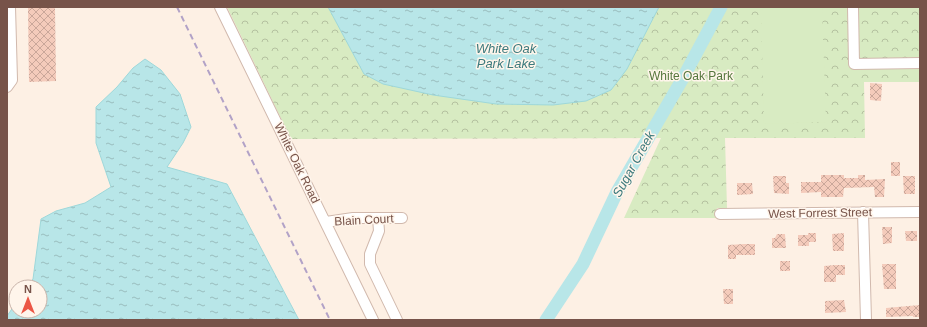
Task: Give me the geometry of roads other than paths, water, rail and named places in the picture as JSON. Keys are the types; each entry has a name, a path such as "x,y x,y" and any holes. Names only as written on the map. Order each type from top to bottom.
{"street":[{"path":"7,87 12,80 10,7"},
{"name":"White Oak Road","path":"220,7 373,320"},
{"path":"853,7 854,64 920,62"},
{"path":"863,212 866,320"},
{"name":"West Forrest Street","path":"720,214 920,212"},
{"name":"Blain Court","path":"326,222 352,218 402,218"},
{"path":"378,218 379,231 370,254 370,264 397,320"}],"water":[{"name":"White Oak Park Lake","path":"328,7 659,7 627,69 611,90 586,101 553,105 496,104 433,95 383,84 364,74"},
{"path":"145,59 161,70 180,94 191,127 183,143 167,167 227,184 299,320 7,320 8,315 8,319 48,319 48,279 33,279 41,219 56,211 85,203 111,187 96,143 96,107 117,87 133,68"}],"waterway":[{"name":"Sugar Creek","path":"546,320 583,264 617,192 683,78 721,7"}],"railway":[{"path":"177,7 330,320"}],"park label":[{"name":"White Oak Park","path":"691,76"}]}
